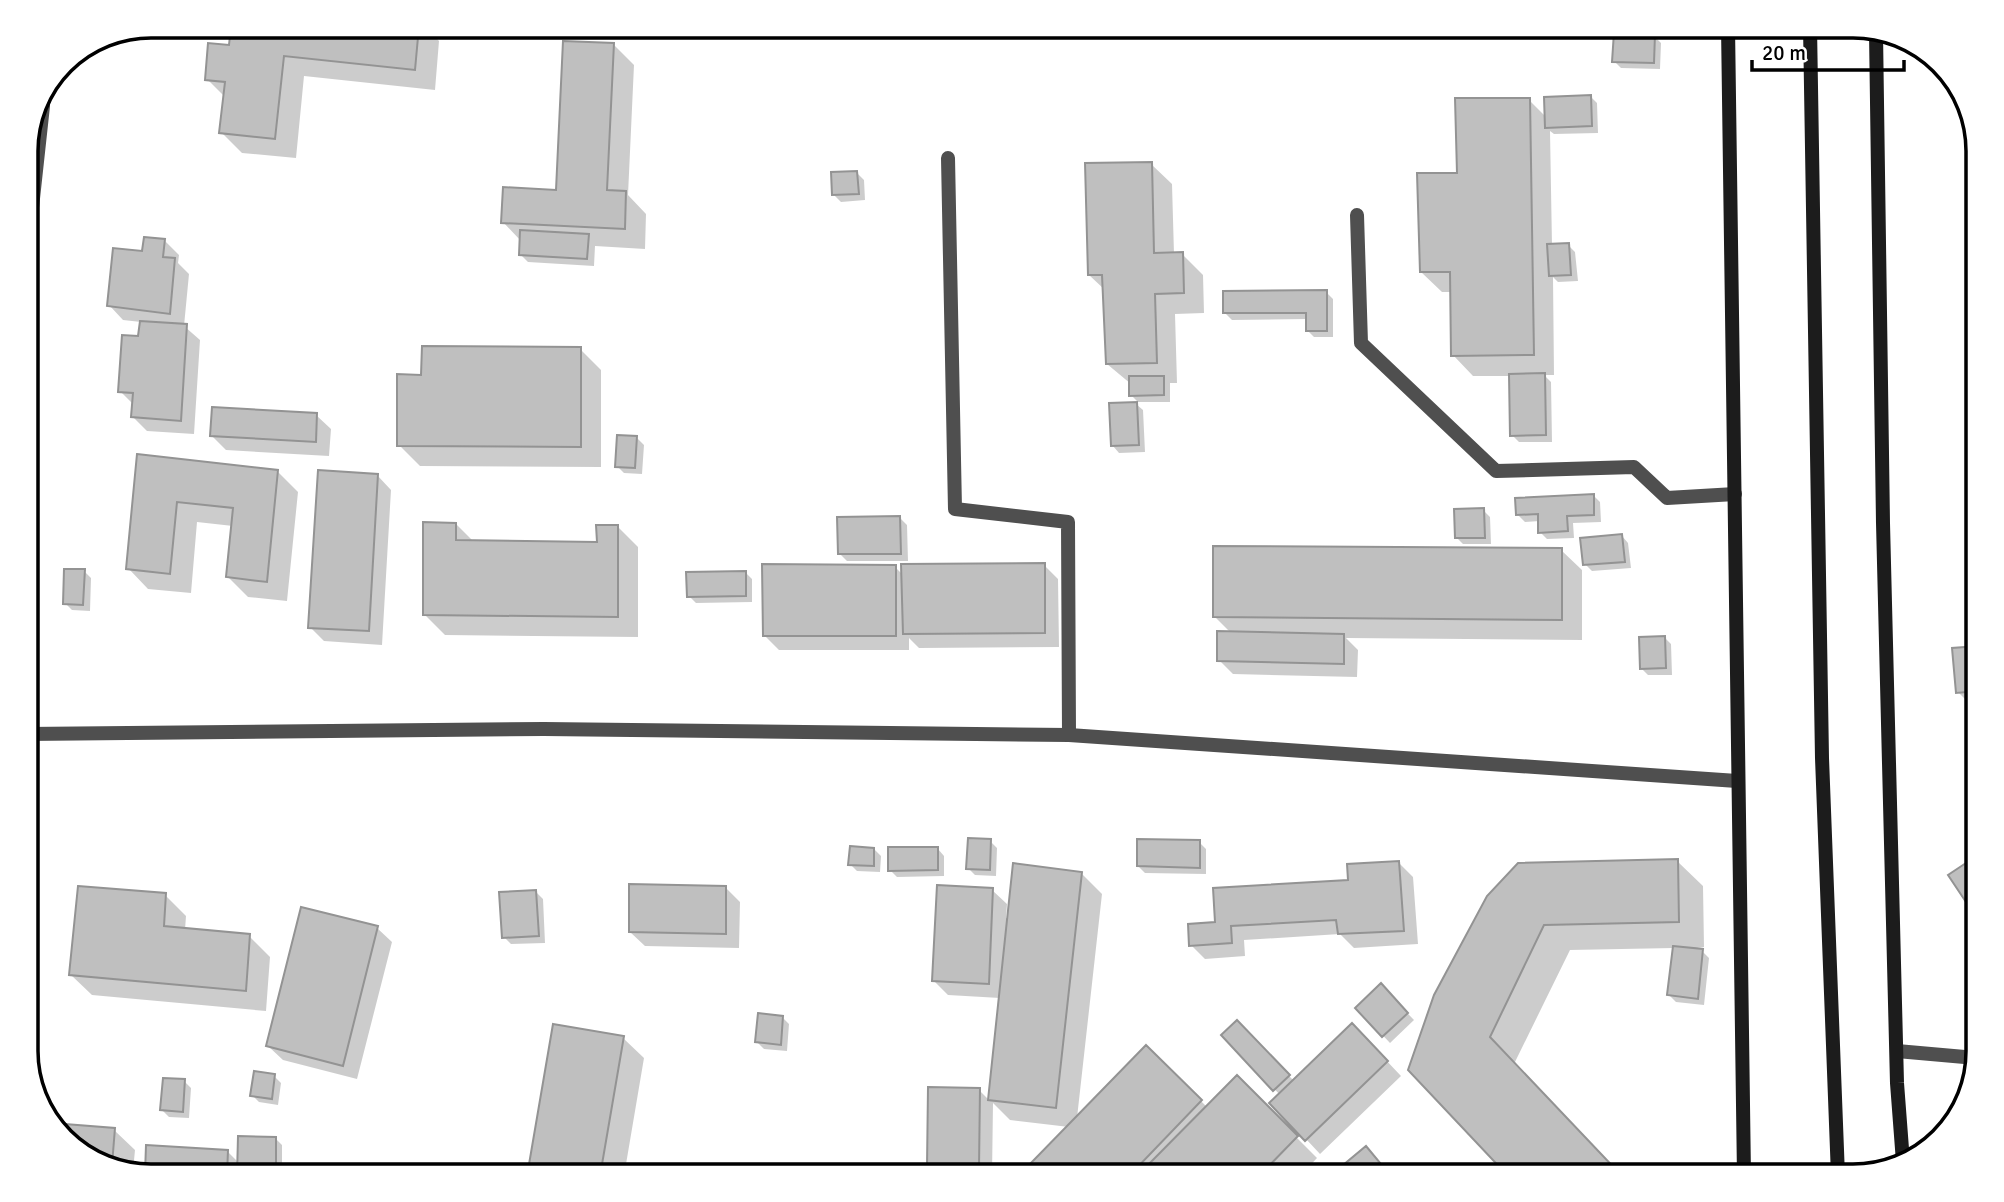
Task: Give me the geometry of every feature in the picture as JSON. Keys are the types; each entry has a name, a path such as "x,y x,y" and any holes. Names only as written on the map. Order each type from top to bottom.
{"main road":[{"path":"1728,38 1744,1164"},
{"path":"1810,38 1822,758 1838,1164"},
{"path":"1876,41 1882,523 1897,1051 1902,1152"}],"street":[{"path":"948,159 955,509 1068,522 1069,735"},
{"path":"1357,215 1361,343 1496,471 1634,467 1667,498 1735,494"},
{"path":"39,734 544,729 1069,735 1737,781"},
{"path":"1897,1051 1966,1057"}],"building":[{"path":"230,38 418,38 415,70 284,56 275,139 219,133 225,82 205,80 208,43 229,45"},
{"path":"1614,38 1655,38 1654,63 1612,62"},
{"path":"563,41 614,43 607,190 626,191 625,229 501,223 503,187 556,190"},
{"path":"1591,95 1592,126 1545,128 1544,97"},
{"path":"1455,98 1530,98 1534,355 1451,356 1450,272 1420,272 1417,173 1457,173"},
{"path":"1152,162 1154,253 1183,252 1184,293 1155,294 1157,363 1106,364 1102,275 1088,275 1085,163"},
{"path":"857,171 859,194 832,195 831,172"},
{"path":"520,230 589,234 587,259 519,255"},
{"path":"144,237 165,239 163,257 175,258 170,314 107,306 113,248 142,251"},
{"path":"1569,243 1571,275 1549,276 1547,244"},
{"path":"1327,290 1327,331 1306,331 1306,313 1223,313 1223,291"},
{"path":"140,321 187,324 181,421 131,417 133,393 118,392 122,335 138,336"},
{"path":"422,346 581,347 581,447 397,446 397,374 421,375"},
{"path":"1545,373 1546,435 1510,436 1509,374"},
{"path":"1129,376 1164,376 1164,395 1129,396"},
{"path":"1137,402 1139,445 1111,446 1109,403"},
{"path":"212,407 317,413 316,442 210,436"},
{"path":"617,435 637,436 635,468 615,467"},
{"path":"137,454 278,470 267,582 226,577 233,508 177,502 170,574 126,569"},
{"path":"318,470 378,474 369,631 308,628"},
{"path":"1594,494 1594,515 1567,516 1568,531 1538,533 1538,514 1516,515 1515,498"},
{"path":"1484,508 1485,538 1455,538 1454,509"},
{"path":"900,516 901,554 838,554 837,517"},
{"path":"423,522 456,523 456,540 597,542 596,525 618,525 618,617 423,615"},
{"path":"1622,534 1625,562 1583,565 1580,538"},
{"path":"1213,546 1562,548 1562,620 1213,617"},
{"path":"1045,563 1045,633 903,634 901,564"},
{"path":"762,564 896,565 896,636 763,636"},
{"path":"64,569 85,569 83,605 63,604"},
{"path":"746,571 746,596 687,597 686,572"},
{"path":"1217,631 1344,634 1344,664 1217,661"},
{"path":"1665,636 1666,668 1640,669 1639,637"},
{"path":"1966,647 1966,692 1956,693 1952,648"},
{"path":"968,838 991,839 990,870 966,869"},
{"path":"1137,839 1200,840 1200,868 1137,866"},
{"path":"850,846 874,848 874,866 848,865"},
{"path":"888,847 938,847 938,870 888,871"},
{"path":"1678,859 1679,922 1544,925 1490,1037 1611,1164 1497,1164 1408,1070 1434,995 1487,896 1518,863"},
{"path":"1399,861 1404,931 1338,934 1336,920 1231,926 1232,943 1189,946 1188,924 1215,922 1213,888 1348,880 1347,864"},
{"path":"1013,863 1082,872 1056,1108 988,1100"},
{"path":"1966,863 1966,902 1948,875"},
{"path":"629,884 726,886 726,934 629,932"},
{"path":"937,885 993,888 989,984 932,981"},
{"path":"78,886 166,893 164,926 250,934 246,991 69,975"},
{"path":"536,890 539,936 502,938 499,892"},
{"path":"301,907 378,926 343,1066 266,1046"},
{"path":"1673,946 1703,949 1698,999 1667,995"},
{"path":"1381,983 1408,1013 1382,1037 1355,1008"},
{"path":"758,1013 783,1016 781,1045 755,1042"},
{"path":"1237,1020 1290,1075 1273,1091 1221,1035"},
{"path":"1352,1023 1388,1061 1305,1141 1269,1103"},
{"path":"553,1024 624,1036 602,1164 529,1164"},
{"path":"1146,1045 1202,1100 1141,1164 1030,1164"},
{"path":"254,1071 275,1074 272,1099 250,1096"},
{"path":"1237,1075 1298,1136 1271,1164 1149,1164"},
{"path":"163,1078 185,1079 183,1112 160,1110"},
{"path":"928,1087 980,1088 979,1164 927,1164"},
{"path":"65,1124 115,1128 113,1157 83,1140"},
{"path":"238,1136 276,1137 276,1164 237,1164"},
{"path":"146,1145 228,1150 227,1164 145,1164"},
{"path":"1366,1146 1381,1164 1344,1164"}]}
